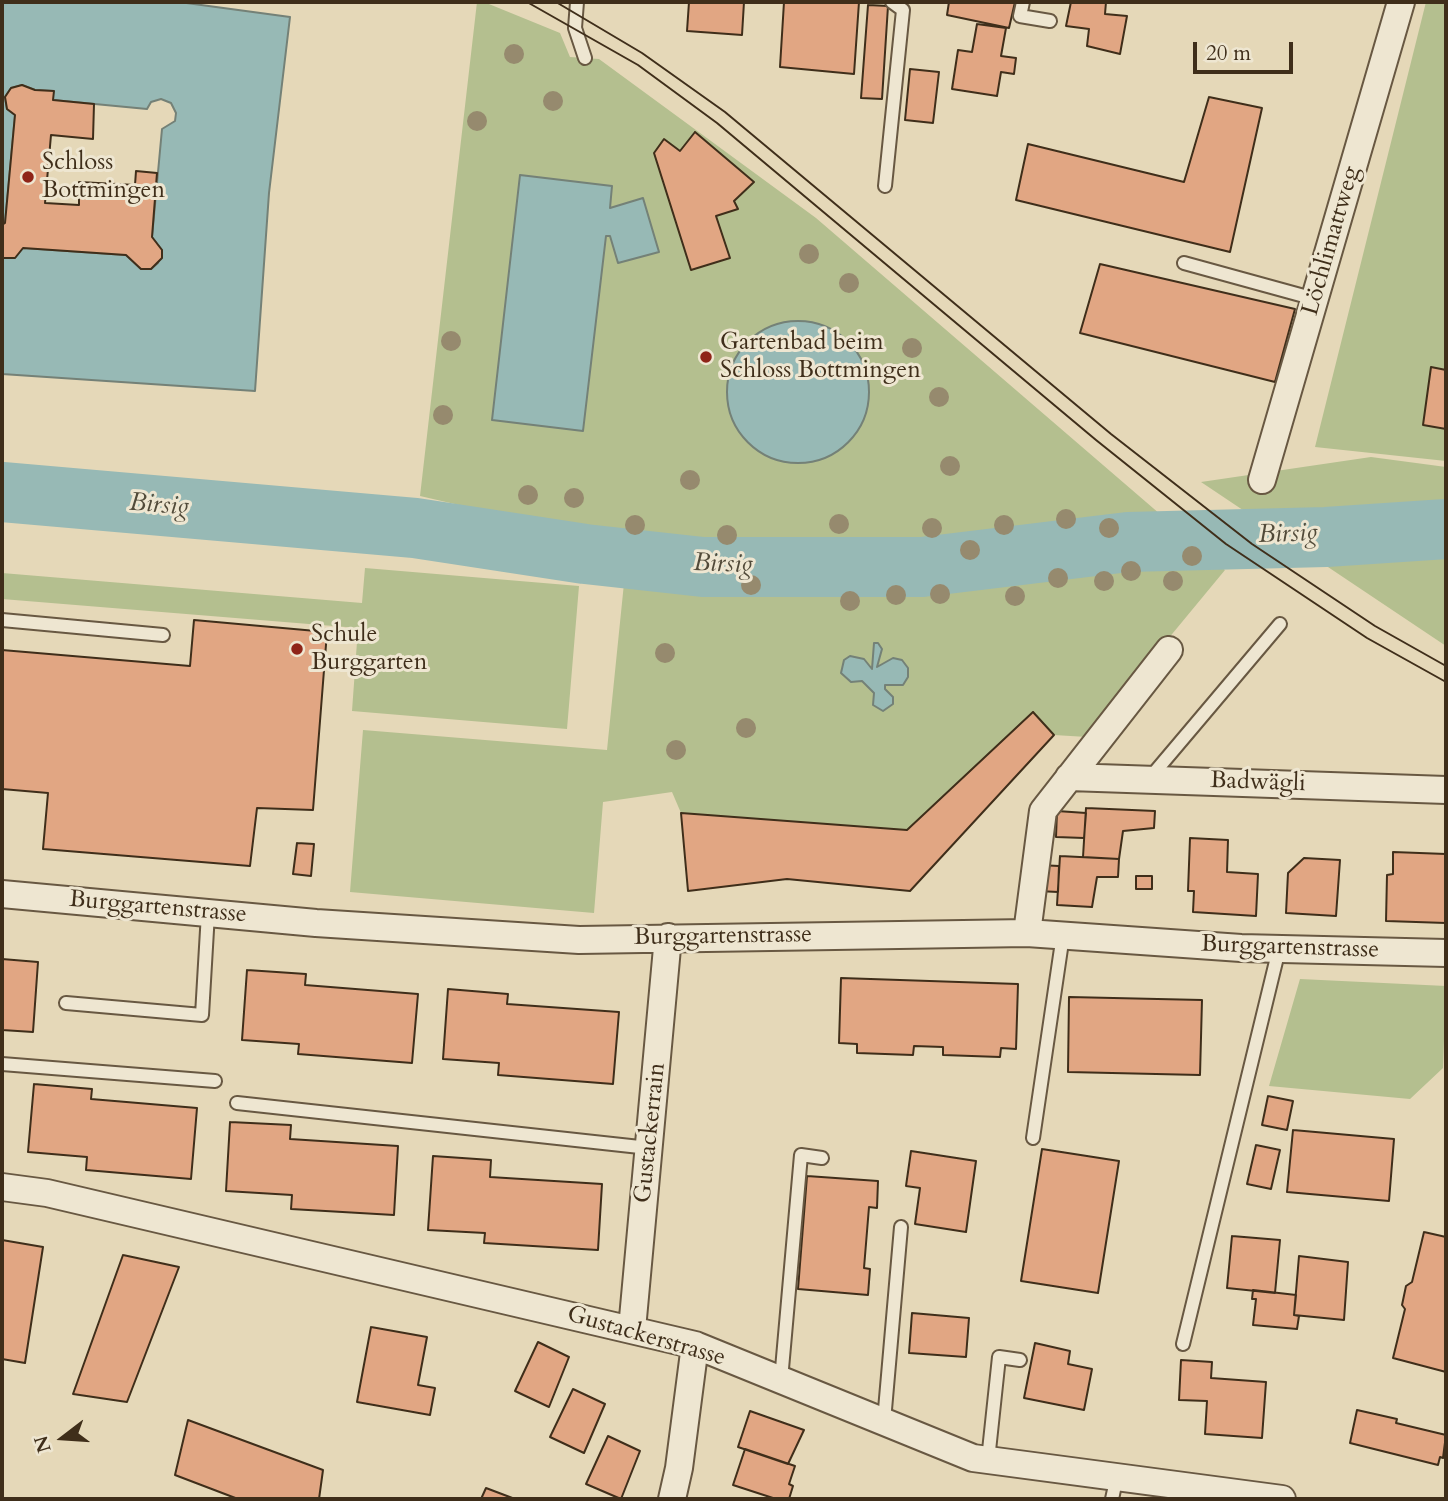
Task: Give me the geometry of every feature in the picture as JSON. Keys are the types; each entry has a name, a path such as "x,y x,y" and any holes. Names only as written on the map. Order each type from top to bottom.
{"street":[{"name":"Löchlimattweg","path":"1262,480 1401,2"},
{"path":"1027,933 1044,811 1169,650"},
{"name":"Badwägli","path":"1069,777 1446,790"},
{"name":"Burggartenstrasse","path":"2,894 327,924 579,940 1027,933 1279,949 1446,953"},
{"name":"Gustackerrain","path":"632,1329 668,937"},
{"name":"Gustackerstrasse","path":"2,1187 47,1193 695,1345 974,1458 1114,1488 1282,1499"},
{"path":"672,1499 679,1468 695,1345"}],"lane":[{"path":"577,2 575,28 585,58"},
{"path":"885,186 904,10 892,2"},
{"path":"1023,2 1020,16 1050,21"},
{"path":"1184,264 1315,299"},
{"path":"2,620 163,635"},
{"path":"1149,779 1280,624"},
{"path":"66,1003 202,1015 208,912"},
{"path":"1033,1138 1063,935"},
{"path":"1183,1344 1279,949"},
{"path":"2,1064 215,1081"},
{"path":"237,1103 649,1149"},
{"path":"781,1381 801,1155 822,1158"},
{"path":"884,1422 901,1227"},
{"path":"988,1460 999,1357 1020,1360"}],"green space":[{"name":"Gartenbad beim Schloss Bottmingen","path":"477,2 484,2 560,33 570,57 599,59 816,218 1225,570 1087,737 1054,735 910,891 787,879 688,891 681,813 672,792 603,802 594,913 350,892 363,730 607,750 628,544 420,496"},
{"path":"1426,2 1446,3 1446,461 1315,447"},
{"path":"1371,457 1446,467 1446,646 1201,482"},
{"path":"365,568 579,586 567,729 352,711 358,628 2,599 2,573 362,603"},
{"path":"1300,979 1446,986 1443,1068 1410,1099 1269,1086"}],"water":[{"path":"2,2 179,2 290,17 269,193 255,391 2,374 2,258 15,258 23,248 126,255 141,269 151,269 158,263 162,250 152,237 162,129 175,121 176,113 171,103 161,99 151,102 147,109 53,100 53,91 35,90 22,85 11,88 5,97 7,109 15,115 5,223 2,225"},
{"path":"520,175 612,186 610,208 643,198 659,252 618,263 610,236 606,236 583,431 492,420"},
{"path":"798,321 825,327 848,342 863,365 869,392 863,419 848,442 825,457 798,463 771,457 748,442 733,419 727,392 733,365 748,342 771,327"},
{"path":"874,643 878,643 882,649 877,667 893,658 902,660 908,668 908,677 903,685 885,685 885,689 893,697 893,704 883,711 873,705 874,693 862,681 851,682 841,673 844,660 850,656 864,659 872,669"}],"building":[{"path":"689,2 744,2 742,35 687,31"},
{"path":"784,2 859,2 854,74 780,67"},
{"path":"949,2 1015,2 1009,28 947,15"},
{"path":"1071,2 1106,2 1105,14 1127,16 1120,54 1087,46 1089,29 1066,26"},
{"path":"868,5 888,6 882,99 861,98"},
{"path":"977,24 1006,28 1001,56 1016,58 1014,74 1001,72 997,96 952,89 958,50 972,52"},
{"path":"910,69 939,72 933,123 905,120"},
{"name":"Schloss Bottmingen","path":"22,85 35,90 54,91 53,100 94,104 93,139 51,135 45,203 79,205 79,182 135,185 136,171 157,173 152,237 162,250 162,258 151,269 141,269 126,255 23,248 15,258 2,258 2,225 5,223 15,115 7,109 5,97 11,88"},
{"path":"1209,97 1262,108 1230,252 1016,200 1028,144 1184,182"},
{"path":"695,132 754,182 734,201 738,209 716,216 730,258 691,270 654,153 664,139 680,151"},
{"path":"1100,264 1295,309 1275,382 1080,333"},
{"path":"1431,367 1446,370 1446,429 1423,425"},
{"path":"194,620 327,632 313,810 257,808 250,866 43,849 48,793 2,789 2,650 190,666"},
{"path":"1033,712 1054,735 910,891 787,879 688,891 681,813 907,830"},
{"path":"1086,808 1155,811 1154,828 1123,831 1119,859 1083,857"},
{"path":"1057,811 1086,813 1084,838 1056,837"},
{"path":"1190,838 1228,840 1227,872 1258,874 1256,916 1193,912 1194,891 1188,891"},
{"path":"297,843 314,844 311,876 293,874"},
{"path":"1393,852 1446,854 1446,923 1386,921 1387,875 1393,874"},
{"path":"1060,856 1119,859 1118,877 1097,877 1092,907 1057,905"},
{"path":"1304,858 1340,860 1336,916 1286,913 1288,873"},
{"path":"1039,865 1059,866 1058,892 1038,891"},
{"path":"1136,876 1152,876 1152,889 1136,889"},
{"path":"2,959 38,962 33,1032 2,1030"},
{"path":"247,970 306,974 305,985 418,994 412,1063 298,1054 299,1044 242,1040"},
{"path":"841,978 1018,984 1016,1049 1001,1048 1000,1057 943,1055 943,1047 914,1046 913,1055 857,1053 857,1044 839,1043"},
{"path":"448,989 508,994 507,1004 619,1012 613,1084 498,1075 499,1063 443,1059"},
{"path":"1069,997 1202,1000 1200,1075 1068,1072"},
{"path":"34,1084 92,1089 91,1099 197,1108 191,1179 86,1170 87,1157 28,1152"},
{"path":"1268,1096 1293,1101 1287,1130 1262,1125"},
{"path":"230,1122 291,1125 290,1139 398,1146 394,1215 291,1209 292,1195 226,1191"},
{"path":"1293,1130 1394,1139 1389,1201 1287,1192"},
{"path":"1256,1145 1280,1150 1271,1189 1247,1184"},
{"path":"1042,1149 1119,1161 1098,1293 1021,1281"},
{"path":"911,1151 976,1161 966,1232 915,1224 920,1188 906,1186"},
{"path":"433,1156 491,1160 490,1177 602,1184 598,1250 484,1243 485,1233 428,1230"},
{"path":"807,1176 878,1181 877,1208 869,1207 864,1268 870,1269 868,1295 798,1289"},
{"path":"1424,1232 1446,1237 1446,1372 1393,1358 1405,1309 1402,1305 1406,1286 1412,1282"},
{"path":"1232,1236 1280,1240 1275,1293 1227,1288"},
{"path":"2,1240 43,1247 25,1363 2,1359"},
{"path":"123,1255 179,1267 127,1402 73,1394"},
{"path":"1299,1256 1348,1262 1344,1320 1294,1315"},
{"path":"1253,1290 1296,1295 1294,1315 1299,1316 1297,1329 1253,1325 1256,1299 1252,1299"},
{"path":"912,1313 969,1318 966,1357 909,1353"},
{"path":"371,1327 427,1337 418,1385 435,1388 430,1415 357,1402"},
{"path":"538,1342 569,1357 549,1407 515,1391"},
{"path":"1035,1343 1070,1351 1068,1364 1092,1369 1084,1410 1024,1398"},
{"path":"1181,1360 1212,1362 1211,1378 1266,1382 1262,1438 1205,1434 1207,1401 1179,1400"},
{"path":"573,1389 605,1404 584,1453 550,1437"},
{"path":"1357,1410 1397,1419 1396,1423 1446,1435 1443,1458 1440,1457 1438,1465 1350,1443"},
{"path":"750,1411 804,1430 788,1464 738,1447"},
{"path":"188,1420 323,1470 319,1499 238,1499 175,1475"},
{"path":"608,1436 640,1451 621,1499 586,1484"},
{"path":"745,1449 795,1466 789,1484 793,1486 789,1499 776,1499 733,1485"},
{"path":"486,1488 515,1499 481,1499"}],"waterway":[{"name":"Birsig","path":"2,492 415,528 585,554 703,567 922,567 1128,542 1326,537 1446,529"}],"tram line":[{"path":"527,2 638,65 717,123 1096,440 1226,544 1367,638 1446,682"},
{"path":"556,2 642,53 725,112 1111,434 1252,544 1375,626 1446,666"}],"place":[{"name":"Schloss Bottmingen","path":"28,177"},
{"name":"Gartenbad beim Schloss Bottmingen","path":"706,357"},
{"name":"Schule Burggarten","path":"297,649"}]}
